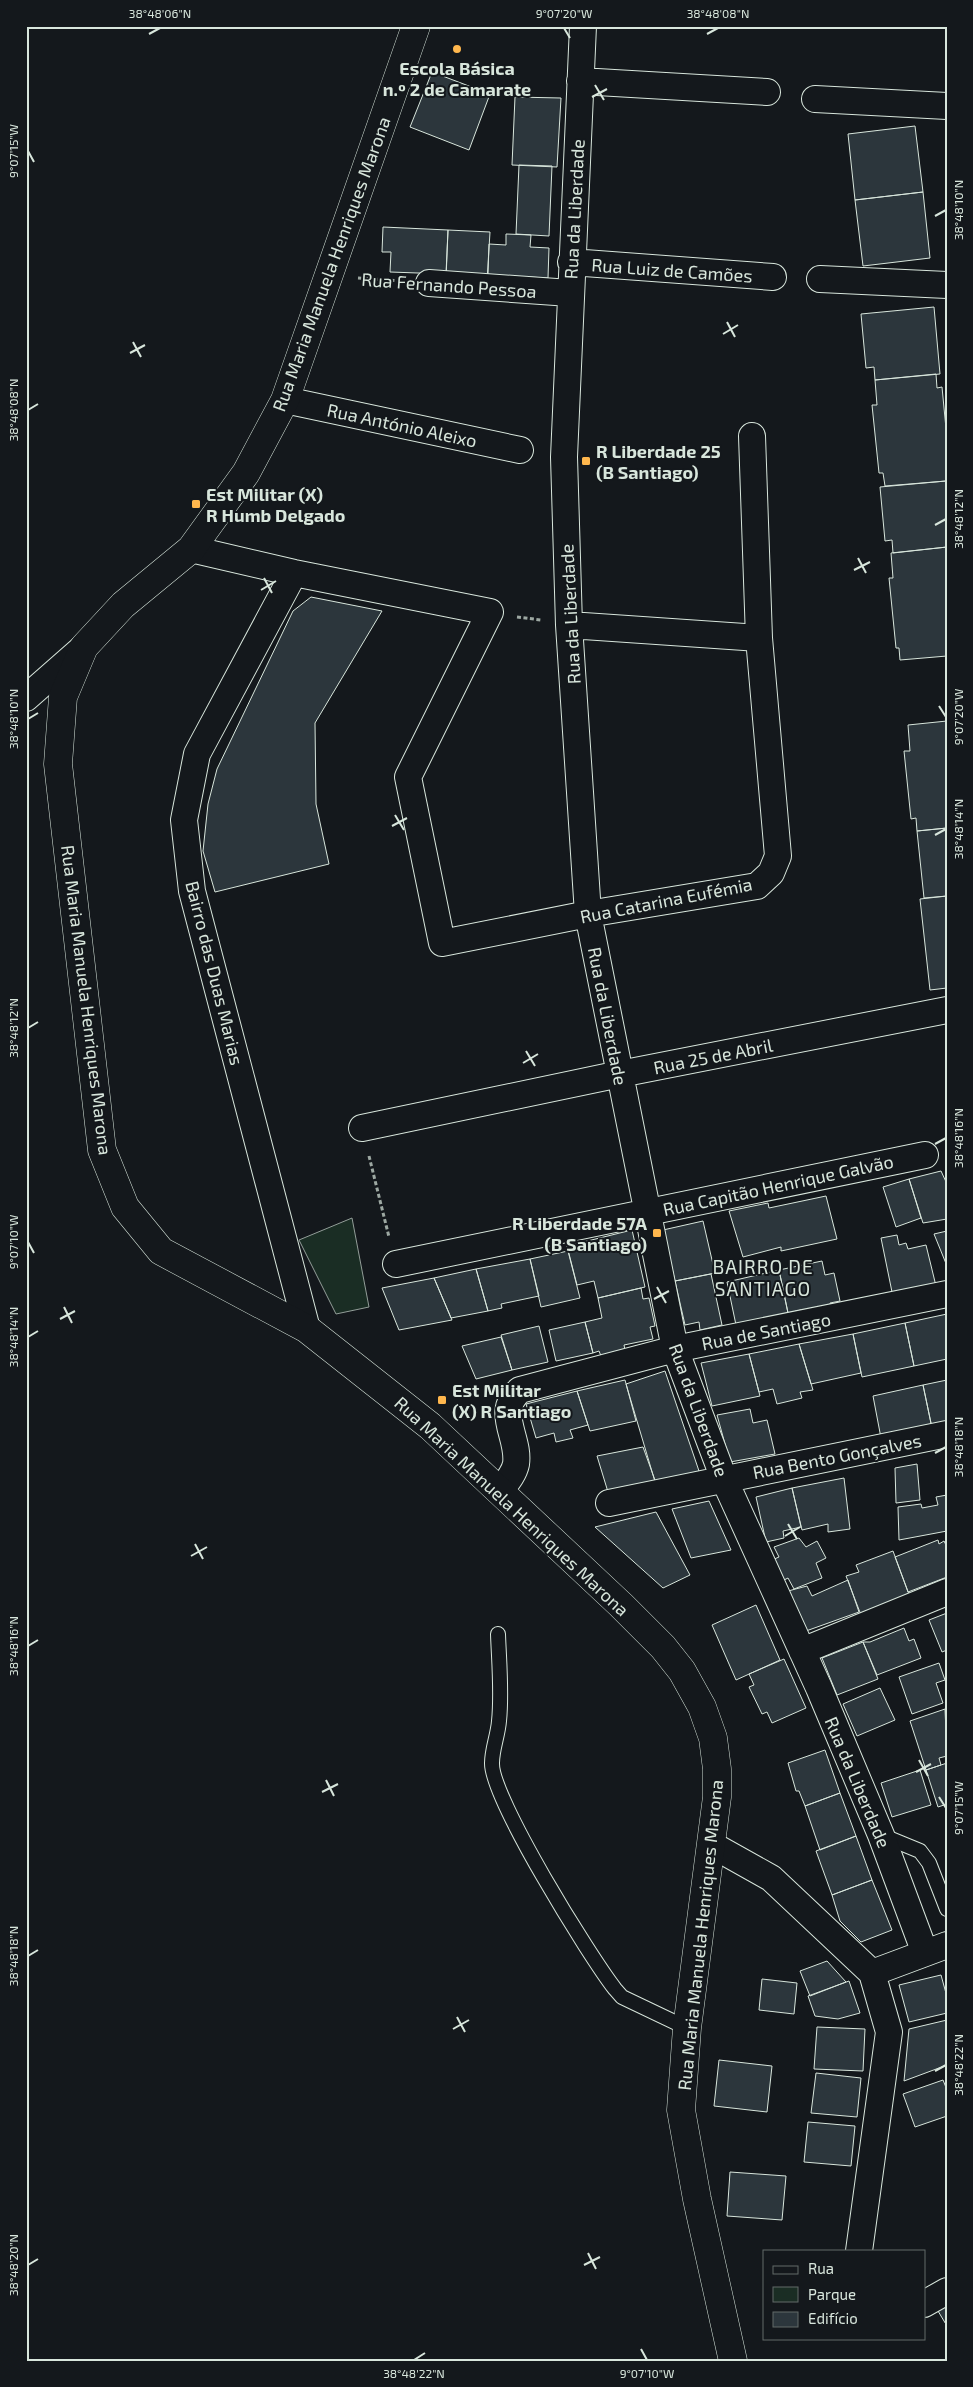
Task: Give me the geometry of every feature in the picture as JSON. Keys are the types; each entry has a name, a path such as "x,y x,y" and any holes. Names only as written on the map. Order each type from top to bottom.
{"street":[{"name":"Rua Maria Manuela Henriques Marona","path":"416,26 285,400 246,473 192,549 123,605 84,647 63,697 58,764 102,1150 125,1207 160,1251 307,1329 430,1426 621,1605 663,1647 682,1671 702,1706 713,1738 717,1769 717,1798 687,2028 681,2110 696,2199 733,2361"},
{"name":"Rua da Liberdade","path":"583,26 571,262 564,457 569,625 588,914 675,1349 724,1479 802,1650 881,1835 936,1949"},
{"path":"580,82 767,92"},
{"path":"816,99 947,106"},
{"name":"Rua Luiz de Camões","path":"571,262 774,277"},
{"path":"820,279 947,285"},
{"name":"Rua Fernando Pessoa","path":"429,283 570,293"},
{"name":"Rua António Aleixo","path":"285,400 520,450"},
{"name":"Rua Catarina Eufémia","path":"490,612 408,777 442,943 588,914 757,886 771,873 778,856 759,638 752,436"},
{"path":"192,549 294,574 490,612"},
{"name":"Bairro das Duas Marias","path":"294,574 198,754 184,820 192,891 307,1329"},
{"path":"569,625 759,638"},
{"path":"26,698 84,647"},
{"name":"Rua 25 de Abril","path":"362,1128 620,1074 947,1010"},
{"name":"Rua Capitão Henrique Galvão","path":"396,1264 925,1155"},
{"name":"Rua de Santiago","path":"500,1491 516,1465 516,1455 508,1419 512,1396 520,1390 675,1349 947,1294"},
{"name":"Rua Bento Gonçalves","path":"609,1503 947,1434"},
{"path":"802,1650 947,1592"},
{"path":"712,1845 771,1878 872,1973 889,2032 859,2250"},
{"path":"872,1973 936,1949"},
{"path":"926,2303 947,2291"}],"lane":[{"path":"498,1634 499,1721 492,1763 494,1778 509,1812 551,1888 615,1989 622,1997 687,2028"},
{"path":"881,1835 920,1851 929,1862 947,1909"}],"path":[{"name":"Rua Fernando Pessoa","path":"329,276 429,283"},
{"path":"490,612 569,625"},
{"path":"362,1128 396,1264"}],"green space":[{"path":"352,1218 369,1307 336,1314 299,1240"}],"building":[{"path":"432,72 490,94 469,150 410,127"},
{"path":"515,97 561,98 557,167 512,165"},
{"path":"915,126 923,192 855,200 848,134"},
{"path":"519,165 552,166 549,236 516,234"},
{"path":"923,192 930,258 863,266 855,200"},
{"path":"383,227 448,230 446,274 390,272 391,252 382,252"},
{"path":"448,230 490,232 487,281 446,279"},
{"path":"506,234 531,235 530,247 549,248 548,278 488,275 489,244 506,245"},
{"path":"934,307 940,374 875,380 874,367 866,368 861,314"},
{"path":"936,374 937,388 942,387 947,439 946,481 885,486 883,473 879,473 872,405 877,405 875,380"},
{"path":"946,481 947,547 893,553 892,540 885,541 880,487"},
{"path":"947,547 947,656 900,660 899,648 896,648 889,578 893,578 891,553"},
{"path":"311,597 382,611 315,723 316,804 329,864 215,892 203,851 208,804 217,769 293,611"},
{"path":"947,721 947,828 917,831 916,818 911,819 904,751 910,751 908,725"},
{"path":"947,828 947,896 924,898 917,831"},
{"path":"947,896 947,988 930,990 920,899"},
{"path":"941,1171 947,1184 947,1219 923,1223 909,1179"},
{"path":"909,1179 921,1218 896,1227 883,1187"},
{"path":"826,1196 837,1239 781,1251 781,1247 743,1257 729,1211 768,1203 769,1208"},
{"path":"703,1221 715,1273 675,1281 663,1230"},
{"path":"632,1230 645,1287 598,1298 594,1281 577,1285 567,1246"},
{"path":"947,1231 947,1266 934,1234"},
{"path":"897,1235 899,1245 906,1243 908,1249 926,1245 936,1286 892,1292 881,1238"},
{"path":"568,1251 580,1298 541,1307 530,1259"},
{"path":"530,1259 539,1296 501,1304 502,1308 488,1311 476,1269"},
{"path":"822,1261 825,1275 834,1273 840,1301 830,1303 831,1308 802,1314 801,1310 788,1313 779,1270"},
{"path":"476,1269 488,1311 451,1318 434,1278"},
{"path":"779,1270 788,1313 736,1325 727,1282"},
{"path":"711,1274 722,1325 700,1330 699,1322 685,1325 675,1281"},
{"path":"434,1278 452,1320 399,1330 382,1288"},
{"path":"641,1288 643,1299 649,1298 655,1326 650,1327 653,1339 624,1345 625,1350 601,1356 599,1351 593,1353 585,1322 602,1318 598,1298"},
{"path":"947,1314 947,1359 914,1366 905,1323"},
{"path":"585,1322 593,1353 556,1361 549,1330"},
{"path":"905,1323 914,1366 862,1377 853,1334"},
{"path":"539,1326 548,1362 512,1370 501,1335"},
{"path":"853,1334 861,1373 811,1384 799,1344"},
{"path":"501,1337 512,1370 476,1379 462,1346"},
{"path":"799,1344 813,1390 800,1392 802,1398 777,1404 773,1389 759,1392 749,1354"},
{"path":"749,1354 760,1396 712,1406 701,1363"},
{"path":"665,1371 699,1471 656,1485 626,1384"},
{"path":"625,1380 636,1421 590,1431 577,1391"},
{"path":"947,1380 947,1425 932,1428 923,1385"},
{"path":"923,1385 932,1428 881,1438 873,1396"},
{"path":"577,1391 588,1425 570,1430 573,1438 556,1442 554,1433 536,1438 526,1404"},
{"path":"750,1409 753,1423 767,1420 775,1454 730,1462 717,1415"},
{"path":"643,1447 656,1483 608,1492 597,1456"},
{"path":"917,1464 920,1500 896,1503 895,1468"},
{"path":"844,1478 850,1529 828,1532 828,1524 802,1530 792,1488"},
{"path":"792,1488 801,1527 783,1531 784,1538 766,1542 756,1497"},
{"path":"947,1495 947,1531 899,1540 898,1507 921,1504 922,1508 938,1505 936,1497"},
{"path":"709,1501 731,1550 691,1558 672,1509"},
{"path":"656,1512 690,1575 663,1588 595,1527"},
{"path":"799,1538 806,1547 817,1541 826,1558 816,1563 822,1578 794,1589 788,1578 782,1581 772,1560 779,1557 774,1547"},
{"path":"938,1540 939,1544 944,1541 947,1547 947,1577 908,1592 895,1557"},
{"path":"893,1551 910,1597 861,1615 846,1576 859,1572 856,1565"},
{"path":"848,1580 859,1612 806,1631 788,1591 807,1586 812,1596"},
{"path":"756,1605 780,1660 736,1680 712,1625"},
{"path":"947,1613 947,1650 942,1652 929,1620"},
{"path":"904,1628 909,1641 914,1639 921,1658 877,1675 863,1642 870,1642"},
{"path":"863,1642 878,1679 837,1695 822,1658"},
{"path":"784,1659 806,1708 772,1723 767,1712 762,1714 749,1687 754,1685 749,1674"},
{"path":"939,1663 945,1680 936,1683 943,1703 912,1714 899,1677"},
{"path":"880,1688 895,1720 857,1736 843,1704"},
{"path":"945,1709 947,1756 939,1758 941,1765 926,1770 910,1721"},
{"path":"825,1750 840,1793 805,1806 799,1791 796,1791 788,1763"},
{"path":"947,1763 947,1804 938,1807 926,1770"},
{"path":"920,1770 931,1805 892,1817 881,1783"},
{"path":"840,1793 856,1836 820,1850 805,1806"},
{"path":"856,1836 872,1880 832,1895 816,1851"},
{"path":"872,1880 892,1930 861,1942 840,1921 832,1895"},
{"path":"827,1961 846,1982 810,1996 800,1971"},
{"path":"941,1975 947,1997 947,2013 909,2022 899,1985"},
{"path":"762,1979 797,1983 794,2014 759,2010"},
{"path":"849,1981 860,2013 838,2019 815,2016 808,1996"},
{"path":"947,2020 947,2065 904,2081 909,2029"},
{"path":"817,2027 865,2029 863,2071 814,2069"},
{"path":"719,2060 772,2066 767,2112 714,2106"},
{"path":"816,2073 861,2078 857,2117 811,2113"},
{"path":"943,2080 947,2090 947,2116 915,2127 903,2094"},
{"path":"808,2122 855,2126 851,2166 804,2162"},
{"path":"730,2172 786,2176 782,2220 727,2216"},
{"path":"947,2305 947,2326 938,2311"}],"place":[{"name":"Escola Básica n.º 2 de Camarate","path":"457,49"},
{"name":"R Liberdade 25 (B Santiago)","path":"586,461"},
{"name":"Est Militar (X) R Humb Delgado","path":"196,504"},
{"name":"R Liberdade 57A (B Santiago)","path":"657,1233"},
{"name":"Est Militar (X) R Santiago","path":"442,1400"}],"district":[{"name":"BAIRRO DE SANTIAGO","path":"763,1277"}]}
